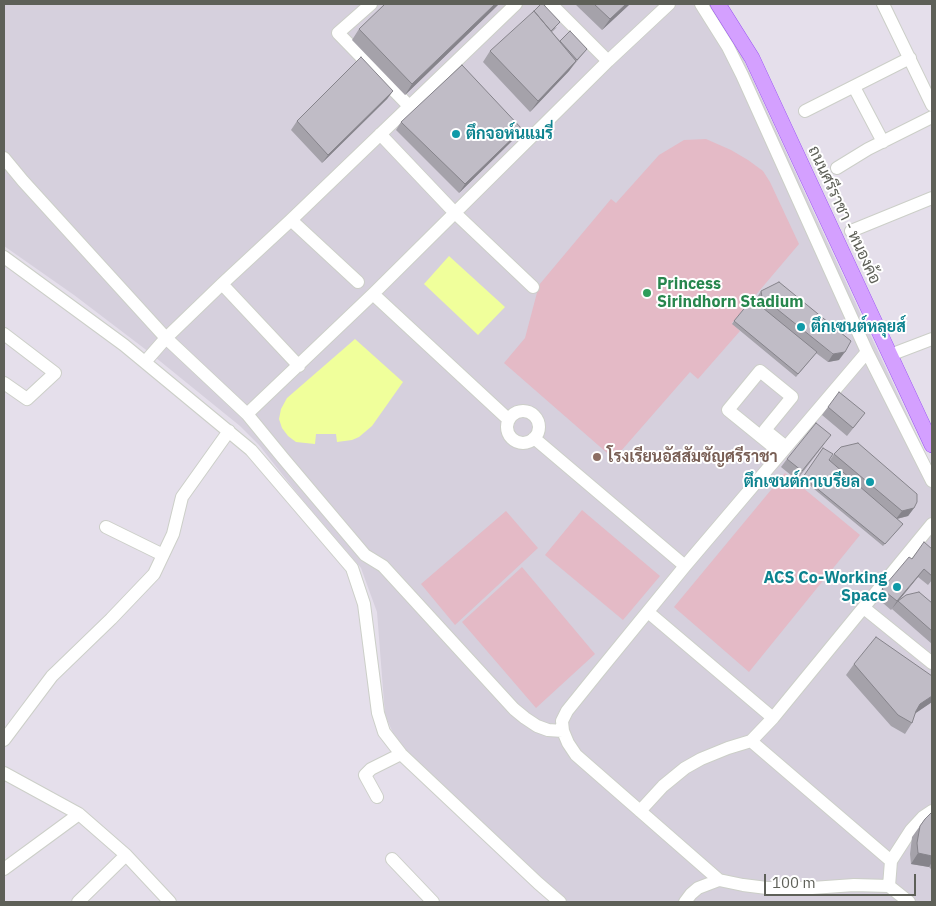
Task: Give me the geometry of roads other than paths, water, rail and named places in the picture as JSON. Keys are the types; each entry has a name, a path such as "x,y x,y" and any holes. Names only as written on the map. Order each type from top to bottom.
{"main road":[{"name":"ถนนศรีราชา - หนองค้อ","path":"718,4 752,58 932,444"}],"street":[{"path":"372,4 338,33 410,107"},
{"path":"145,362 166,338 292,220 516,4"},
{"path":"551,4 608,61"},
{"path":"248,414 668,4"},
{"path":"701,4 728,47 742,75 866,352 932,481"},
{"path":"883,4 932,105"},
{"path":"805,112 910,58"},
{"path":"854,87 883,142"},
{"path":"837,168 932,117"},
{"path":"380,134 455,213 533,287"},
{"path":"4,158 166,338 248,414 365,555 383,566 514,709 537,726 548,730 563,731"},
{"path":"851,231 932,198"},
{"path":"292,220 358,282"},
{"path":"4,257 116,339 251,450 352,568 364,604 378,713 384,732 401,754 538,884 560,902"},
{"path":"222,284 299,366"},
{"path":"373,294 509,420"},
{"path":"4,334 55,372 27,399 4,383"},
{"path":"890,355 932,339"},
{"path":"866,352 685,566 568,711 562,721 563,731 576,755 719,880 767,888 812,888 854,885 889,886 909,902"},
{"path":"760,371 792,397 765,430 783,450 728,410 760,371"},
{"path":"522,411 532,414 536,418 538,428 534,438 526,443 521,443 512,438 507,430 509,420 516,412 522,411"},
{"path":"4,740 52,676 154,574 173,534 182,497 228,432"},
{"path":"534,438 685,566"},
{"path":"640,812 663,786 686,768 701,759 728,748 751,742 773,718 932,524"},
{"path":"106,527 163,555"},
{"path":"864,608 932,663"},
{"path":"648,612 773,718"},
{"path":"751,742 891,861"},
{"path":"377,797 365,775 371,769 401,754"},
{"path":"6,778 79,814 126,856 170,902"},
{"path":"889,886 891,861 911,830 923,817 932,811"},
{"path":"4,869 79,814"},
{"path":"78,902 126,856"},
{"path":"392,859 433,902"},
{"path":"685,902 698,888 719,880"}],"place":[{"name":"ตึกจอห์นแมรี่","path":"456,134"},
{"name":"Princess Sirindhorn Stadium","path":"647,293"},
{"name":"ตึกเซนต์หลุยส์","path":"801,327"},
{"name":"โรงเรียนอัสสัมชัญศรีราชา","path":"597,457"},
{"name":"ตึกเซนต์กาเบรียล","path":"870,482"},
{"name":"ACS Co-Working Space","path":"897,587"}]}
